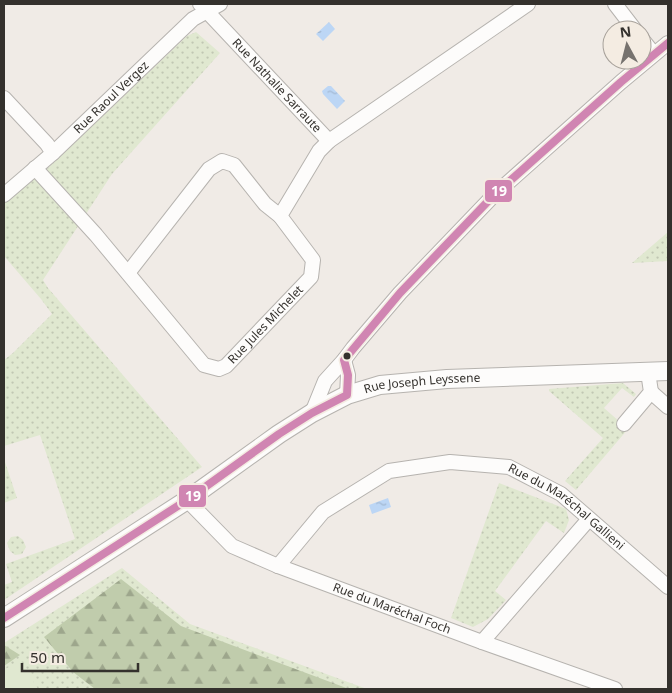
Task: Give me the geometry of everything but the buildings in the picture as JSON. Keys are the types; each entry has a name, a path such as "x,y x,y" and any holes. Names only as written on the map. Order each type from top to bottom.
{"street":[{"name":"Rue Nathalie Sarraute","path":"209,6 329,141 528,4"},
{"path":"615,4 627,20"},
{"name":"Rue Raoul Vergez","path":"4,195 52,153 209,6"},
{"path":"312,413 325,381 400,293 494,195 668,43"},
{"path":"4,98 47,144 52,153"},
{"path":"280,216 319,151 329,141"},
{"name":"Rue Jules Michelet","path":"35,168 96,235 204,365 219,369 226,366 311,277 313,260 280,216 265,204 234,165 222,161 208,169 128,273"},
{"path":"344,360 348,375 348,394"},
{"name":"Rue Joseph Leyssene","path":"4,618 187,500 279,434 312,413 348,394 380,385 447,380 668,371"},
{"path":"648,372 651,392 668,408"},
{"path":"624,424 651,392"},
{"name":"Rue du Maréchal Gallieni","path":"278,566 323,512 389,471 450,462 509,467 561,494 668,587"},
{"name":"Rue du Maréchal Foch","path":"187,500 232,546 278,566 615,689"},
{"path":"482,642 589,519"}],"green space":[{"path":"196,32 220,53 112,174 43,280 202,467 4,600 4,585 12,582 6,564 75,539 40,435 4,446 4,360 52,314 4,256 4,204 49,167 187,36"},
{"path":"668,232 668,261 632,263"},
{"path":"623,383 636,394 634,397 622,388 604,408 628,429 576,490 565,481 603,438 549,389"},
{"path":"4,459 17,498 4,503"},
{"path":"499,483 566,509 569,520 564,533 546,521 495,591 506,600 488,619 473,627 451,618"},
{"path":"18,536 23,540 26,547 22,554 15,555 10,551 7,543 11,537"},
{"path":"122,568 190,624 367,689 4,689 4,643"},
{"path":"121,579 181,626 349,689 95,689 73,672 44,637"},
{"path":"4,645 20,655 4,666"},
{"path":"20,660 38,689 4,689 4,670"}],"water":[{"path":"329,22 335,29 323,41 316,34"},
{"path":"331,86 345,101 337,109 323,94 322,91"},
{"path":"388,498 391,507 372,514 369,505"}],"transit line":[{"name":"19","path":"4,618 187,500 279,434 312,413 347,395 348,375 344,360 400,293 494,195 621,82 668,43"}]}
